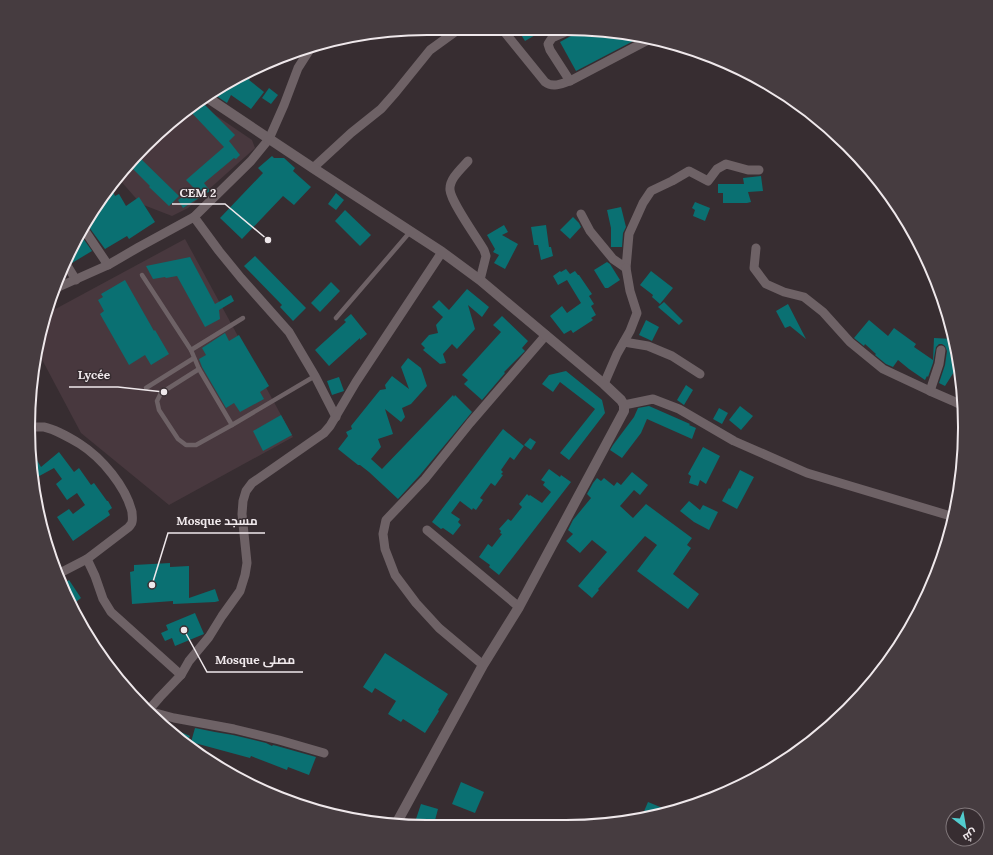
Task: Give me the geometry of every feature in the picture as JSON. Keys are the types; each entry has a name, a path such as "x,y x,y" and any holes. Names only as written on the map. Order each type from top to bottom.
{"street":[{"path":"313,168 351,133 381,109 430,50 451,35"},
{"path":"507,35 545,82 550,86 570,81 642,43"},
{"path":"558,35 552,38 548,44 550,50 570,81"},
{"path":"62,286 108,265 194,217 251,161 269,139 298,68 307,54"},
{"path":"213,99 269,139 442,252 480,280 604,384 621,400 624,405 624,411 519,607 483,665 399,819"},
{"path":"468,161 453,177 450,190 455,203 484,250 486,256 480,280"},
{"path":"604,384 617,354 630,331 637,313 630,291 626,268 630,234 643,203 652,191 688,171 708,181 717,169 726,164 748,170 759,170"},
{"path":"581,214 590,231 613,259 626,268"},
{"path":"194,217 241,278 289,332 336,417"},
{"path":"87,233 108,265"},
{"path":"756,248 754,268 766,284 784,292 804,297 823,312 850,342 883,369 957,403"},
{"path":"152,707 160,696 181,675 240,591 247,563 242,514 243,501 246,491 252,483 324,433 330,426 356,382 442,252"},
{"path":"69,268 76,280"},
{"path":"483,665 439,628 416,604 395,575 385,549 383,534 386,520 425,479 470,423 546,335"},
{"path":"624,342 648,346 672,356 700,374"},
{"path":"930,391 939,364 941,350"},
{"path":"624,405 654,399 679,409 734,441 807,473 948,515"},
{"path":"35,427 44,427 60,434 80,444 95,455 111,472 130,507 132,522 128,527 86,559 63,572"},
{"path":"427,530 519,607"},
{"path":"86,559 110,612 181,675"},
{"path":"160,715 234,729 285,741 324,753"}],"lane":[{"path":"336,318 410,232"},
{"path":"142,275 191,350 199,369 232,425"},
{"path":"191,350 243,318"},
{"path":"146,388 194,358"},
{"path":"199,369 161,394 157,401 159,410 178,439 186,445 196,444 232,425 314,376"}],"shaded area":[{"path":"202,106 252,140 255,148 188,208 172,216 141,204 122,182 150,150 169,132"},
{"path":"185,239 293,437 169,505 81,433 41,359 48,326 53,310"}],"building":[{"path":"521,35 535,35 525,41"},
{"path":"572,35 617,38 633,41 576,71 560,42"},
{"path":"249,78 249,80 264,92 251,109 231,95 227,103 217,96"},
{"path":"269,88 278,95 271,104 262,98"},
{"path":"204,104 235,135 229,141 240,155 236,159 234,158 204,183 210,191 183,208 178,200 195,189 186,180 224,147 192,114"},
{"path":"272,156 274,158 284,158 295,168 293,171 311,187 294,205 283,196 242,239 220,218 263,173 258,168"},
{"path":"141,159 179,196 169,206 149,187 150,186 132,168"},
{"path":"761,176 763,191 748,192 751,202 723,203 723,193 718,193 718,184 744,184 743,178"},
{"path":"113,193 115,196 119,194 126,206 139,197 155,222 129,239 127,236 105,249 90,228 101,209"},
{"path":"336,193 344,200 336,210 328,204"},
{"path":"695,202 710,208 705,221 693,216 695,210 692,208"},
{"path":"621,207 626,227 623,233 622,247 611,247 611,228 607,210"},
{"path":"345,210 371,235 360,246 335,221"},
{"path":"573,217 581,227 570,239 560,230"},
{"path":"504,225 508,232 502,235 518,244 505,269 494,263 499,255 493,252 495,249 487,235"},
{"path":"546,225 549,247 551,247 553,256 541,260 538,245 534,245 531,227"},
{"path":"84,239 92,251 72,263 75,254"},
{"path":"255,256 306,308 293,321 280,307 282,305 244,266"},
{"path":"190,257 215,304 231,295 234,301 219,310 220,319 205,327 177,276 153,279 146,266"},
{"path":"607,262 610,264 620,280 608,288 605,288 594,270"},
{"path":"566,269 570,274 575,271 592,294 589,296 594,304 591,306 596,315 591,318 593,320 573,333 571,330 564,334 550,316 562,306 567,313 581,303 567,280 558,285 553,276"},
{"path":"651,271 673,288 660,304 652,297 653,295 640,285"},
{"path":"125,280 169,354 151,365 145,355 129,365 100,314 104,311 98,300 103,297 101,294"},
{"path":"331,282 340,291 320,312 311,303"},
{"path":"467,289 489,307 482,317 468,305 475,329 457,349 452,344 443,354 446,363 440,364 423,350 425,348 421,344 429,335 438,333 436,325 443,317 432,307 439,300 449,310"},
{"path":"664,302 683,321 679,325 658,307"},
{"path":"788,304 806,339 790,326 785,328 776,311"},
{"path":"351,314 367,334 360,340 360,338 329,366 315,350 346,322 344,320"},
{"path":"502,316 528,341 522,348 525,351 504,372 505,373 482,400 464,384 468,380 462,375 501,332 493,325"},
{"path":"646,320 659,327 652,341 639,335"},
{"path":"869,320 888,336 894,328 916,344 914,347 933,360 934,338 948,339 954,372 945,386 939,383 945,365 947,351 945,346 942,344 939,344 936,347 933,363 928,377 927,376 925,380 898,360 893,367 886,364 865,344 864,346 854,338"},
{"path":"225,333 229,341 239,335 269,386 260,392 264,399 240,412 234,403 226,408 202,367 199,359 206,355 202,348"},
{"path":"408,358 421,368 427,386 411,404 402,408 405,417 401,422 385,409 393,434 378,439 381,447 371,459 382,469 453,395 454,397 455,395 472,412 420,475 398,499 369,472 338,449 348,436 346,432 352,429 351,426 380,390 386,389 385,385 392,376 409,389 401,367"},
{"path":"566,371 602,400 605,413 569,460 560,453 595,409 560,382 553,392 542,384 549,375"},
{"path":"339,377 344,391 332,395 327,381"},
{"path":"686,385 693,390 684,405 677,400"},
{"path":"649,406 696,428 692,439 647,419 641,433 622,458 610,450 634,417 638,408"},
{"path":"740,406 753,416 741,430 729,420"},
{"path":"719,408 728,413 722,424 713,419"},
{"path":"281,415 292,435 263,451 253,431"},
{"path":"503,429 524,446 514,460 510,457 501,470 503,472 501,474 503,475 495,486 491,483 480,498 483,500 476,510 473,508 472,510 460,501 451,513 460,519 458,522 461,525 453,535 443,528 441,529 432,522"},
{"path":"530,438 536,442 531,450 524,445"},
{"path":"703,447 720,456 706,484 700,480 698,486 689,483 691,476 688,474"},
{"path":"59,452 74,472 79,468 91,485 94,483 112,508 108,511 110,515 73,541 57,517 69,509 73,514 85,505 77,493 67,500 56,484 62,479 54,468 38,477 36,459 41,467"},
{"path":"549,469 560,477 561,475 571,482 499,575 489,567 490,565 479,557 488,544 492,547 502,534 500,533 501,531 499,529 508,519 511,521 522,507 519,504 527,494 542,503 551,492 543,485 545,482 541,480"},
{"path":"740,470 754,477 737,509 722,501"},
{"path":"632,472 648,485 640,495 634,490 620,506 633,518 646,504 692,538 687,545 691,548 673,574 699,594 688,609 637,571 657,545 645,536 598,589 599,590 592,598 578,586 607,552 592,540 580,553 566,541 573,534 568,530 573,520 591,498 587,494 597,478 601,481 604,478 614,486 617,482 621,485"},
{"path":"689,501 700,510 703,505 718,512 709,530 694,522 680,511"},
{"path":"170,563 170,567 189,566 189,598 215,589 219,601 173,604 173,601 132,604 130,572 134,571 134,565"},
{"path":"69,580 81,598 76,602 75,601 67,582"},
{"path":"195,613 204,634 175,646 172,638 165,641 161,633 168,630 166,625"},
{"path":"385,653 448,694 425,733 403,719 401,722 388,714 396,701 375,688 372,693 363,687"},
{"path":"195,728 233,735 316,757 309,775 288,767 287,770 251,756 250,758 194,743 191,741"},
{"path":"180,732 190,736 189,739"},
{"path":"461,782 484,792 475,813 452,804"},
{"path":"648,802 662,808 644,812"},
{"path":"421,804 438,809 435,820 416,819"}],"place":[{"name":"CEM 2","path":"268,240"},
{"name":"Lycée","path":"164,392"},
{"name":"Mosque مسجد","path":"152,585"},
{"name":"Mosque مصلى","path":"184,630"}]}
